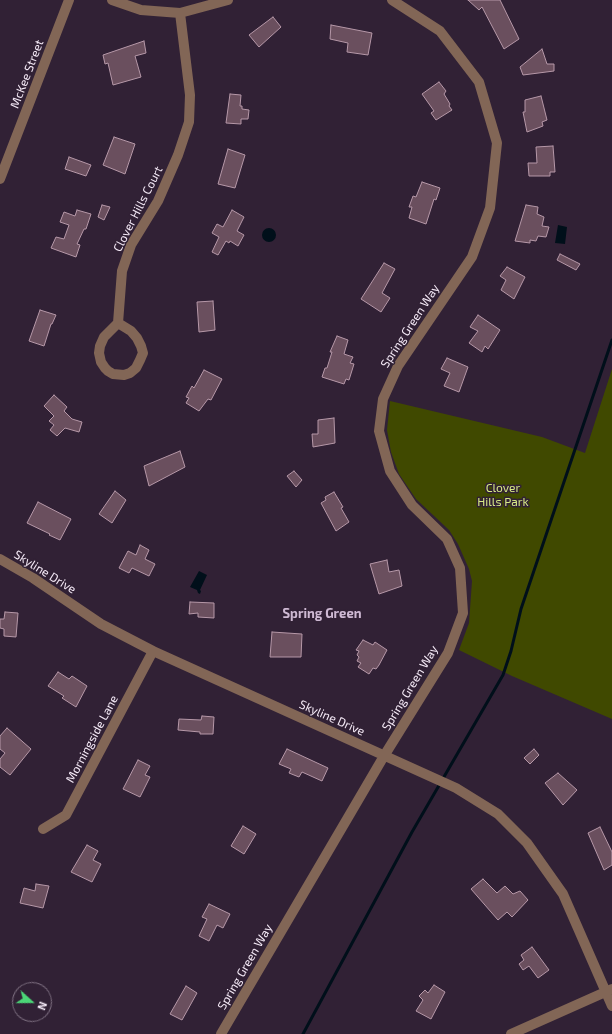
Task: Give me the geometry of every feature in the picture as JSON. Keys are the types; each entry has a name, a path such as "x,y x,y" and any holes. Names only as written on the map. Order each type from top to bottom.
{"street":[{"name":"McKee Street","path":"0,179 69,0"},
{"path":"112,0 141,10 180,13 228,0"},
{"name":"Spring Green Way","path":"221,1034 384,756 448,653 463,613 460,568 447,539 412,506 390,471 379,431 383,399 398,366 472,257 490,208 497,143 479,82 440,31 392,0"},
{"name":"Clover Hills Court","path":"118,323 122,271 131,245 158,201 178,155 189,122 190,94 180,13"},
{"path":"118,323 131,331 137,338 143,353 136,368 130,373 124,375 108,372 101,362 99,353 104,337 118,323"},
{"name":"Skyline Drive","path":"0,559 33,578 101,624 153,651 456,788 498,814 527,843 563,894 608,991 612,1006"},
{"name":"Morningside Lane","path":"42,829 66,816 153,651"},
{"path":"511,1034 608,991"}],"green space":[{"name":"Clover Hills Park","path":"612,369 612,719 512,676 459,650 469,623 472,581 469,569 458,544 449,530 416,499 399,474 391,452 387,430 390,401 542,437 585,453"}],"water":[{"path":"558,225 567,227 565,244 555,243"},
{"path":"266,228 272,228 276,232 276,238 272,242 266,242 262,238 262,232"},
{"path":"199,571 207,575 200,590 200,594 197,590 190,587"}],"building":[{"path":"468,0 500,0 519,39 504,49 482,7 479,10"},
{"path":"273,17 281,27 259,47 249,35"},
{"path":"331,25 372,33 368,55 347,52 348,43 330,39"},
{"path":"144,41 146,53 135,56 141,77 113,85 108,63 105,64 103,55"},
{"path":"542,49 547,64 554,64 554,71 523,75 520,67"},
{"path":"439,82 446,91 444,94 452,110 436,120 431,113 434,111 422,94"},
{"path":"230,94 241,95 240,106 242,106 242,109 249,110 248,119 241,119 241,124 226,123"},
{"path":"541,96 547,120 542,122 543,126 527,132 523,112 525,112 525,100"},
{"path":"114,137 135,144 125,174 103,165"},
{"path":"553,146 555,172 550,172 550,176 529,176 528,163 537,163 536,147"},
{"path":"228,149 245,155 235,188 218,184"},
{"path":"69,157 91,165 86,176 65,169"},
{"path":"422,182 440,188 436,200 434,199 426,224 409,218 412,207 409,207 413,196 416,197"},
{"path":"102,205 110,207 104,220 98,217"},
{"path":"526,205 538,207 537,214 544,217 542,226 549,227 546,237 538,236 536,241 530,240 530,243 515,241"},
{"path":"77,210 91,214 86,229 84,229 77,244 80,245 76,257 51,248 56,237 64,239 69,225 60,222 64,212 75,216"},
{"path":"232,210 244,217 237,231 244,235 238,246 230,241 229,243 226,241 218,255 212,252 219,237 212,233 217,224 223,227"},
{"path":"560,254 580,264 576,270 557,260"},
{"path":"384,263 395,269 382,293 390,298 381,312 361,299"},
{"path":"507,267 525,277 514,299 501,290 506,280 500,276"},
{"path":"213,301 215,330 199,332 197,302"},
{"path":"40,310 56,315 51,324 44,346 29,341"},
{"path":"478,315 500,330 488,349 485,346 482,352 469,343 478,331 470,327"},
{"path":"337,336 348,340 344,354 353,357 350,363 354,364 349,380 346,379 344,384 322,377 325,368 327,368 332,352 330,352"},
{"path":"447,358 468,367 459,392 444,386 450,373 441,369"},
{"path":"204,370 222,379 211,400 208,399 199,411 186,403 189,398 186,397 192,386 194,388"},
{"path":"54,395 67,407 64,411 72,419 82,422 79,432 65,428 57,436 50,430 54,425 49,421 54,416 44,406"},
{"path":"334,418 335,443 313,447 312,434 318,434 318,420"},
{"path":"180,451 185,467 149,486 144,466"},
{"path":"294,471 302,480 296,487 287,476"},
{"path":"115,491 126,500 112,523 99,514"},
{"path":"334,492 343,507 341,508 349,522 336,531 321,503 326,500 325,497"},
{"path":"38,502 71,519 60,540 27,523"},
{"path":"140,545 149,550 145,559 155,564 149,576 132,568 129,573 119,568 128,551 136,555"},
{"path":"387,560 389,572 399,570 402,586 379,594 370,564"},
{"path":"190,602 214,603 214,618 198,617 198,613 189,614"},
{"path":"5,612 18,613 16,637 4,636 4,629 0,628 0,619 4,619"},
{"path":"272,632 302,634 301,657 270,657"},
{"path":"363,640 373,645 375,642 387,650 376,669 373,668 369,674 358,667 361,663 357,661 359,651 356,650"},
{"path":"58,672 69,679 72,676 87,686 76,707 62,698 64,696 48,686"},
{"path":"202,716 214,717 213,734 200,734 200,732 178,730 179,719 201,720"},
{"path":"7,728 31,749 10,775 0,767 0,759 5,753 0,749 0,736"},
{"path":"287,749 328,768 322,781 302,772 299,777 289,773 291,769 279,764"},
{"path":"534,749 539,755 530,764 524,758"},
{"path":"138,760 150,766 145,775 150,777 140,797 123,789"},
{"path":"558,773 577,790 563,805 545,783"},
{"path":"243,826 256,834 244,854 231,846"},
{"path":"600,827 612,852 612,865 604,870 588,833"},
{"path":"87,845 98,851 93,860 101,864 92,882 71,872"},
{"path":"483,879 497,893 505,886 513,894 520,891 528,900 512,917 507,912 498,920 471,889"},
{"path":"36,884 49,886 43,908 20,903 24,888 35,891"},
{"path":"209,904 230,914 223,928 217,925 209,941 199,936 207,919 202,917"},
{"path":"532,947 549,970 538,978 529,966 523,970 519,964 524,960 521,955"},
{"path":"434,985 445,992 431,1019 416,1011 423,1000 419,996 425,990 428,993"},
{"path":"186,986 197,993 182,1020 170,1014"}],"waterway":[{"path":"303,1034 412,832 503,675 511,651 521,609 612,340"}],"district":[{"name":"Spring Green","path":"322,614"}]}
